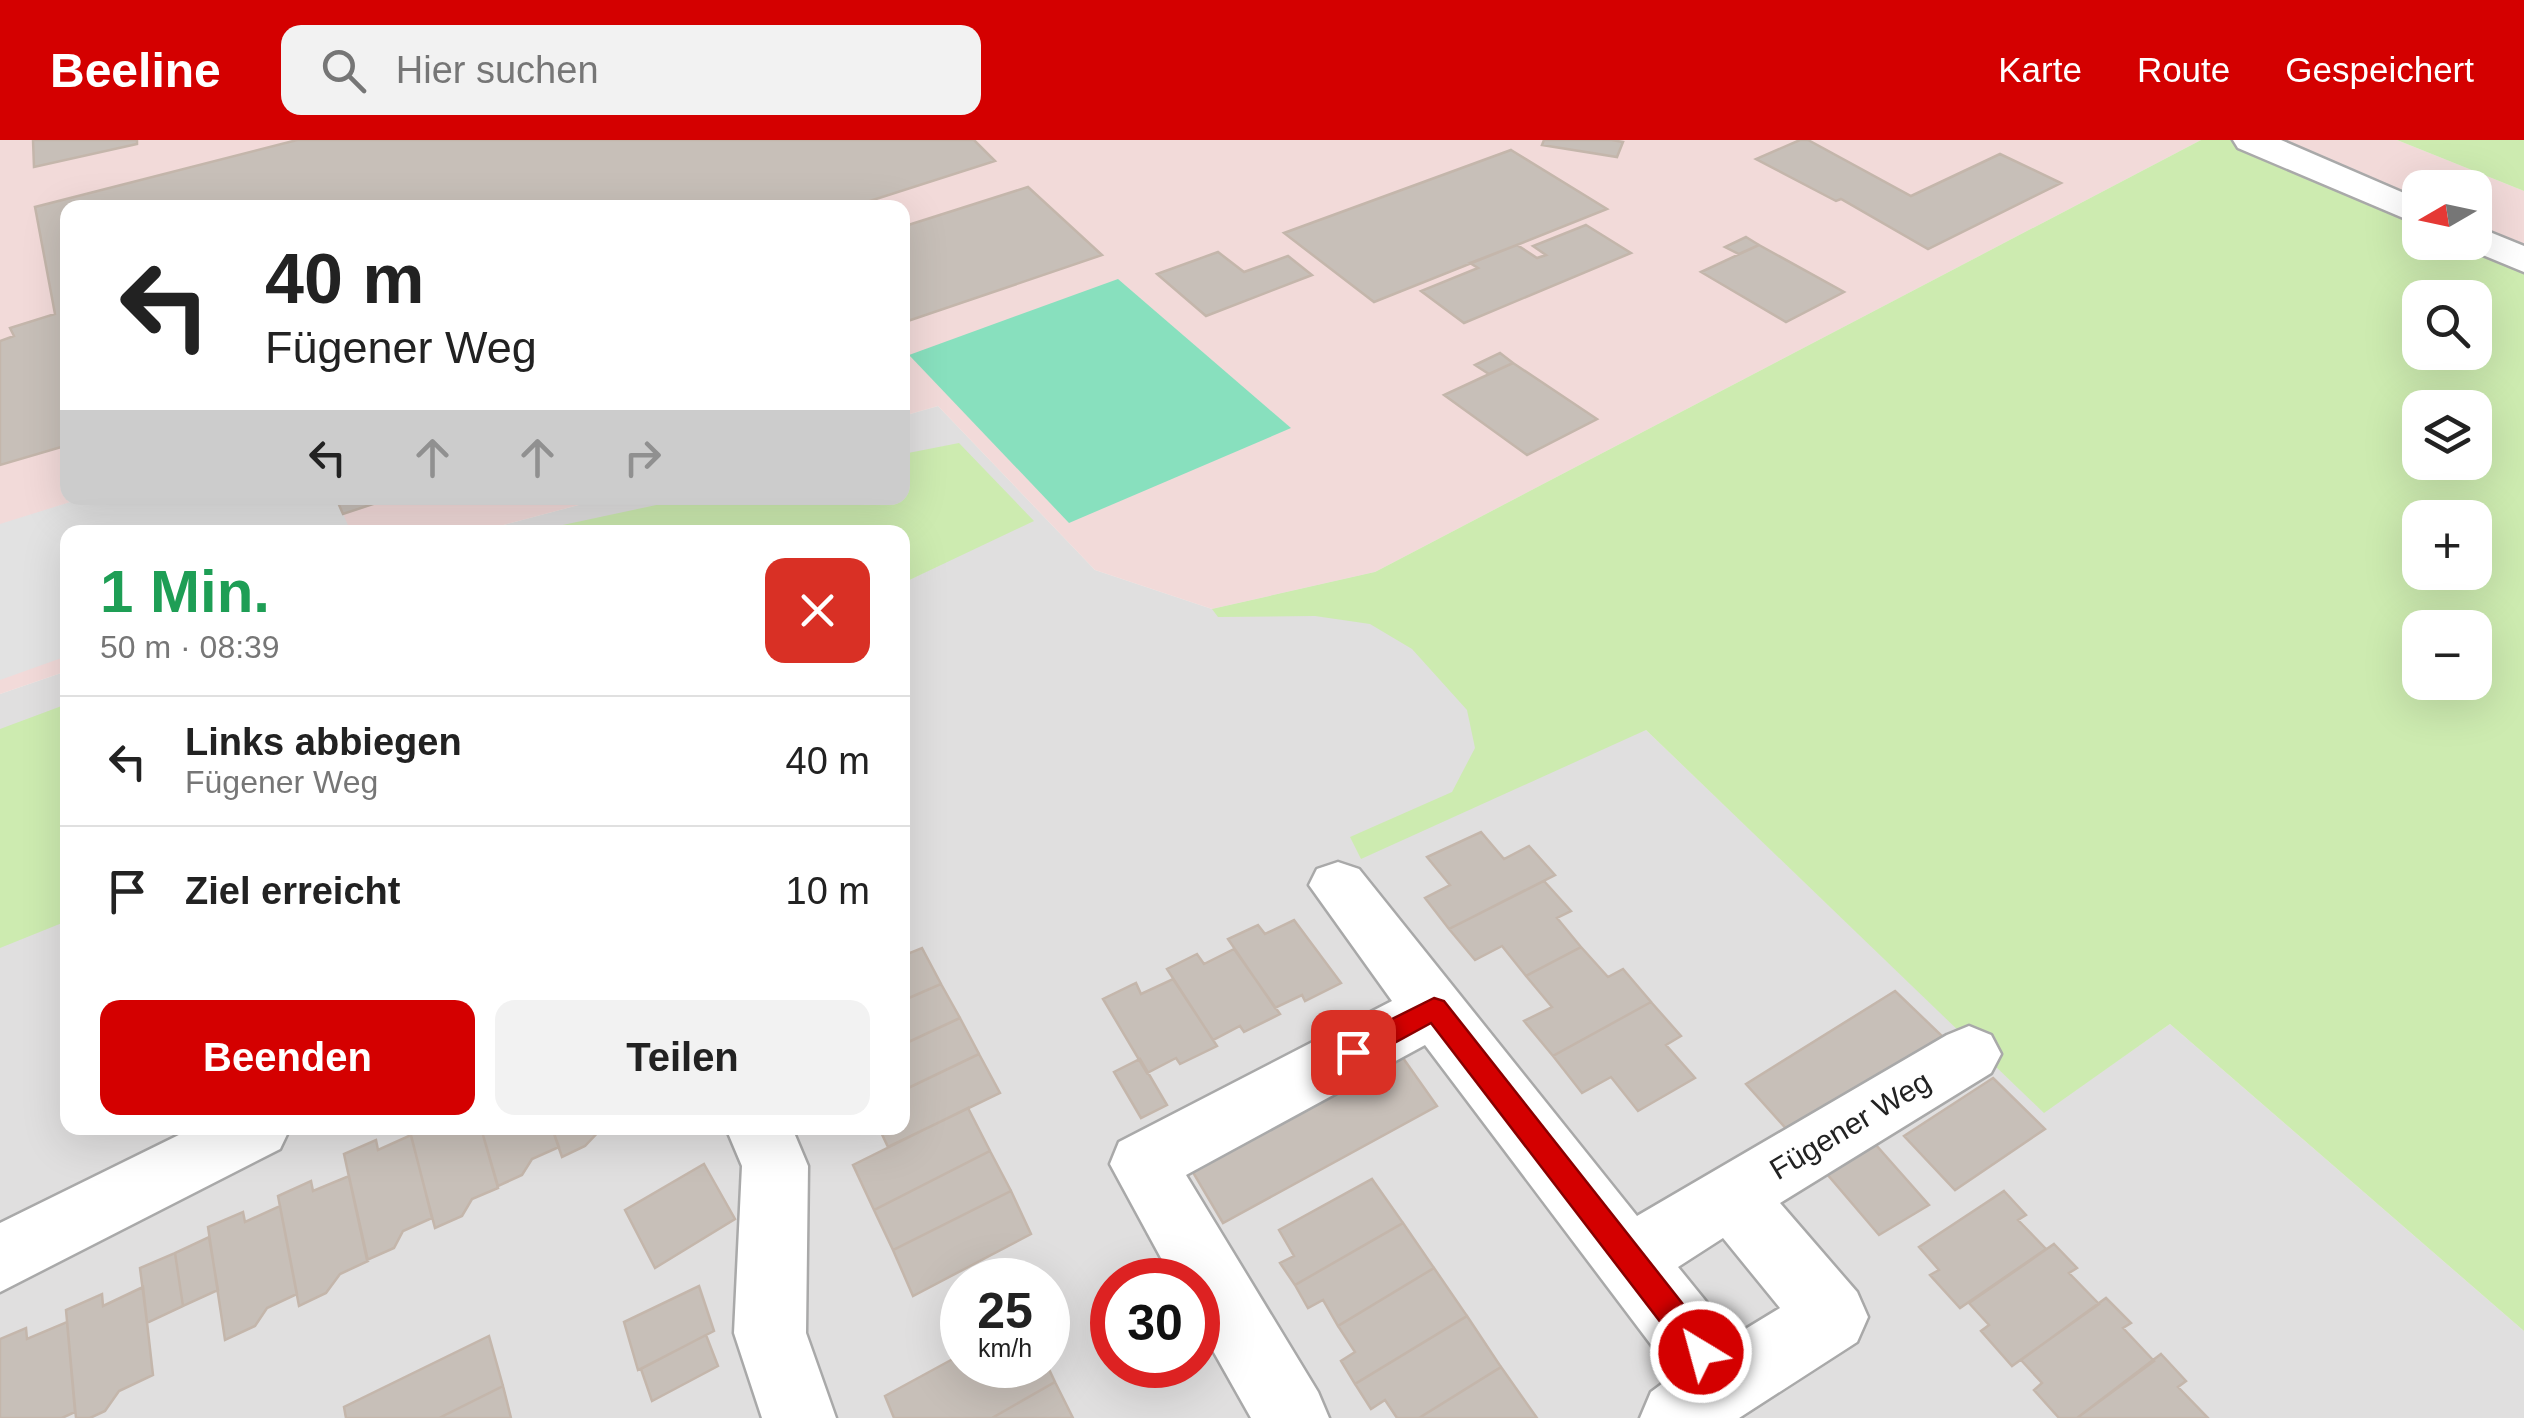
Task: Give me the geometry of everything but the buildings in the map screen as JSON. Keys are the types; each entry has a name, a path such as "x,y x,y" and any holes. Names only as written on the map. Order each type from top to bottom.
{"street":[{"path":"2251,140 2402,206"},
{"path":"2492,246 2524,260"},
{"name":"Fügener Weg","path":"1338,885 1630,1258 1701,1400 1832,1318 1732,1196"},
{"path":"1292,1418 1144,1164 1434,1009"},
{"name":"Fügener Weg","path":"1630,1258 1969,1054"},
{"path":"0,1259 244,1135"},
{"path":"762,1135 774,1166 770,1332 797,1412"}],"shaded area":[{"path":"0,140 2201,140 1375,572 1212,609 1095,570 938,406 910,414 910,200 60,200 60,505 579,505 503,525 60,525 60,673 0,694"},
{"path":"2238,140 2397,140 2472,170 2402,170 2402,213"},
{"path":"2492,178 2524,191 2524,267 2492,251"},
{"path":"938,406 1095,570 1212,609 1375,572 1646,730 2044,1112 2170,1024 2524,1331 2524,1418 0,1418 0,694 60,673 60,1135 910,1135 910,525 503,525 579,505 910,505 910,414"},
{"path":"61,505 339,505 348,525 60,525 60,659 0,680 0,524"}],"green space":[{"path":"2201,140 2238,140 2402,213 2402,260 2492,260 2492,253 2524,267 2524,1331 2170,1024 2044,1113 1646,730 1361,859 1350,837 1452,792 1475,748 1467,710 1412,649 1370,624 1315,616 1218,617 1212,609 1375,572"},
{"path":"2397,140 2524,140 2524,191 2492,178 2492,170 2472,170"},
{"path":"1118,279 1291,428 1069,523 910,355"},
{"path":"959,443 1034,521 910,580 910,525 563,525 656,505 910,505 910,453"},
{"path":"60,707 60,924 0,948 0,729"}],"route":[{"path":"1353,1052 1434,1009 1701,1352"}]}
